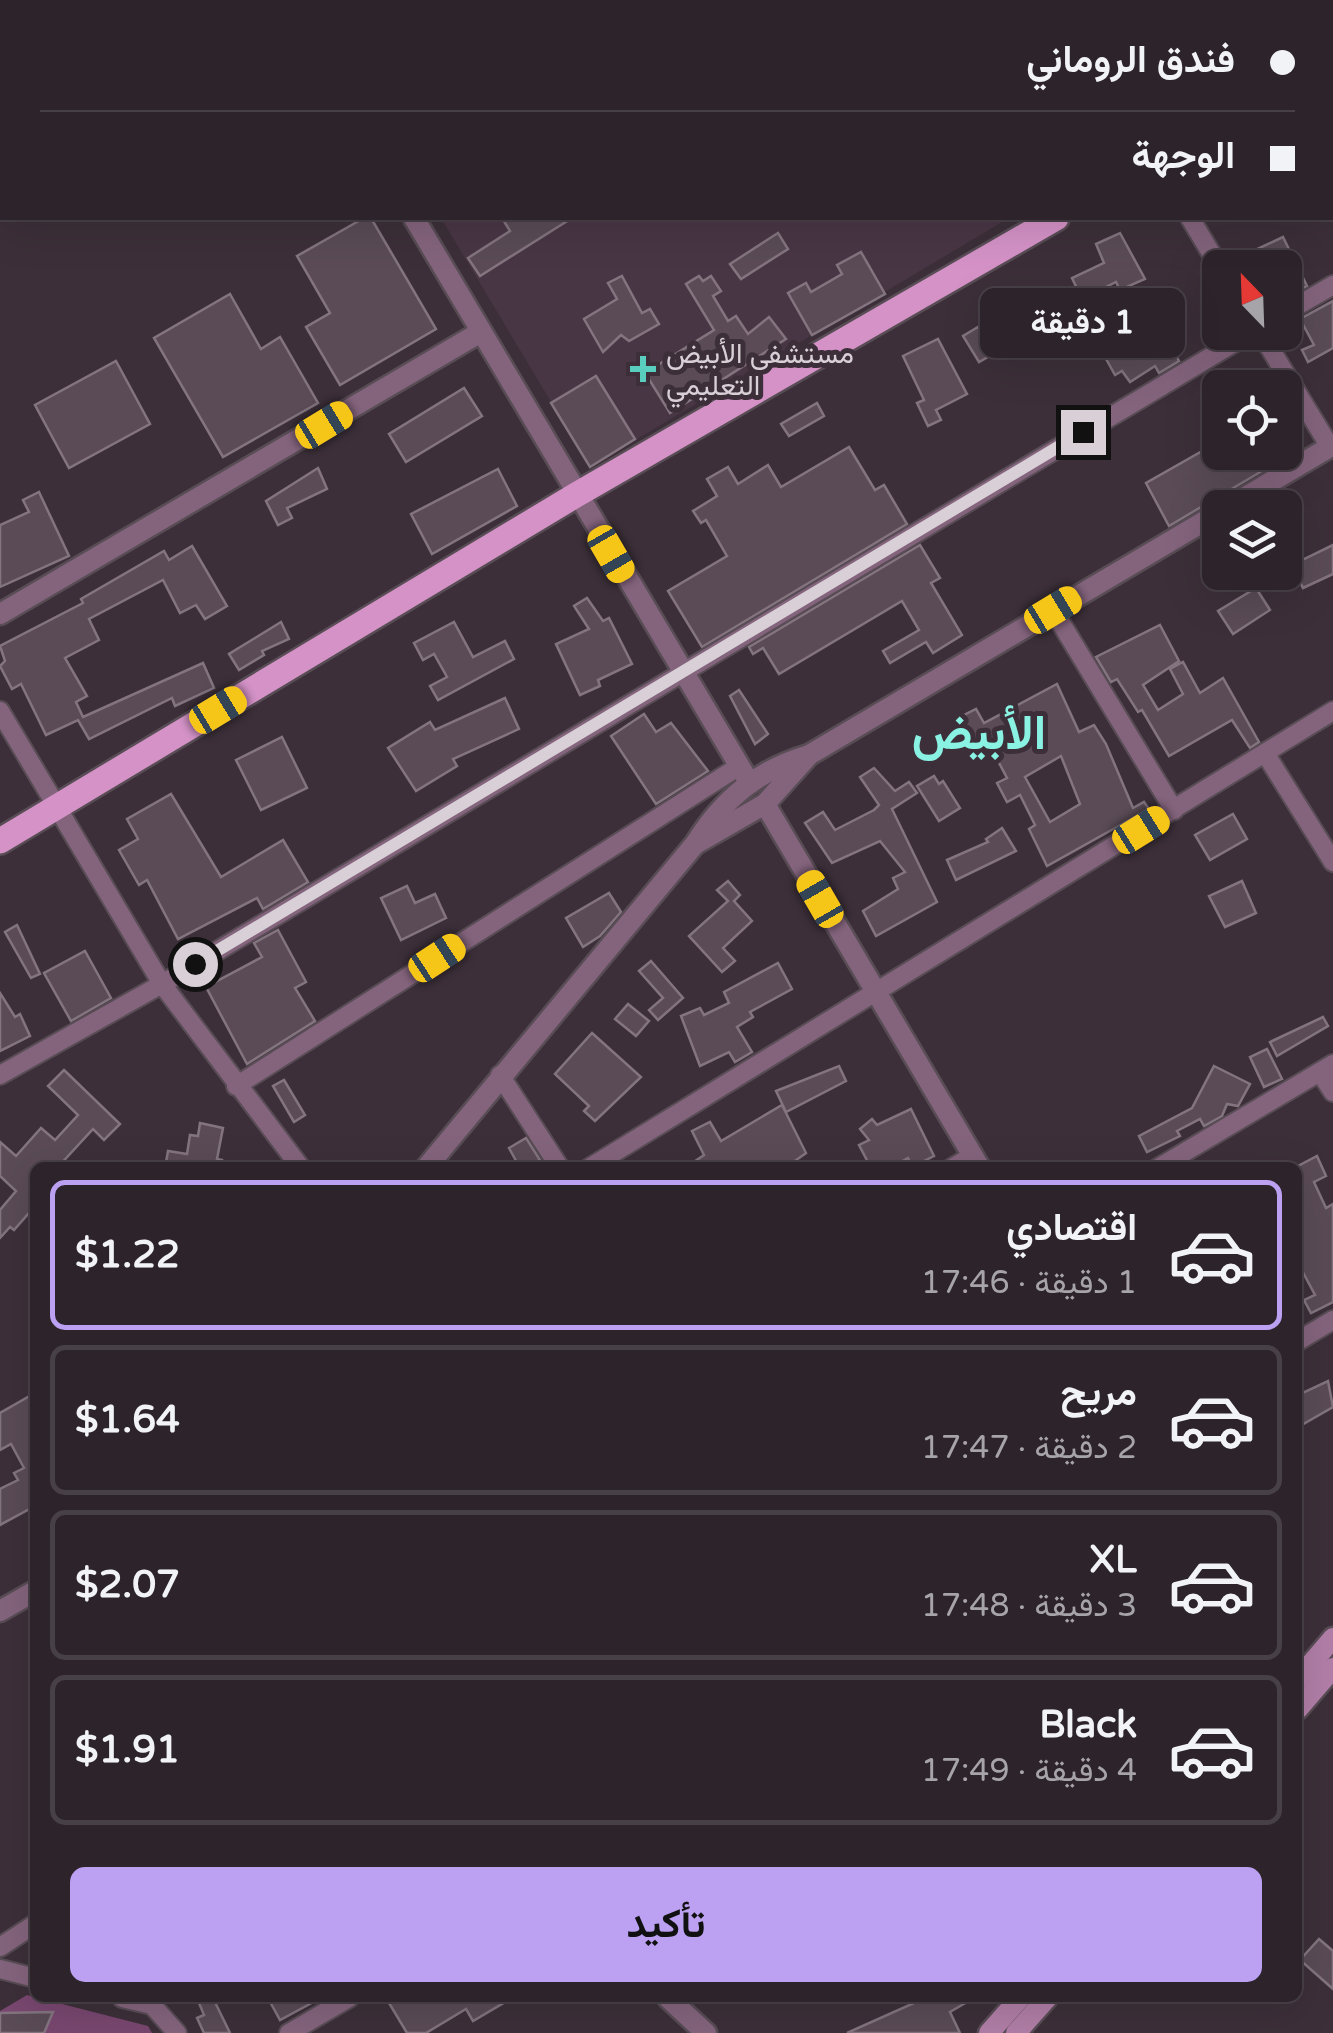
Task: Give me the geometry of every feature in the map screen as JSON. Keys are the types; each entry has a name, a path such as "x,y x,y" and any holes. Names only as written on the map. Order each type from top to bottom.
{"main road":[{"path":"0,840 576,495 1053,220"},
{"path":"1302,1674 1333,1638"},
{"path":"1302,1703 1333,1668"},
{"path":"989,2033 1016,2002"},
{"path":"1016,2033 1043,2002"}],"street":[{"path":"415,220 679,671 744,774"},
{"path":"1191,220 1209,250"},
{"path":"1302,303 1333,285"},
{"path":"0,614 479,333"},
{"path":"0,1075 162,984 679,671 1222,350"},
{"path":"1257,490 1331,446 1271,350"},
{"path":"236,1086 744,774 809,755 1202,523"},
{"path":"1053,610 1174,810"},
{"path":"0,711 162,984 296,1162"},
{"path":"599,1162 1333,711"},
{"path":"1265,753 1333,862"},
{"path":"696,844 765,804 809,755"},
{"path":"431,1162 696,844 744,774"},
{"path":"765,804 976,1162"},
{"path":"1168,1162 1327,1068 1333,1092"},
{"path":"500,1075 556,1162"},
{"path":"1302,1339 1333,1320"},
{"path":"0,1611 30,1594"},
{"path":"0,1947 30,1927"},
{"path":"0,1969 30,1977"},
{"path":"139,2002 152,2005 177,2033"},
{"path":"289,2033 342,2002"},
{"path":"672,2002 706,2033"}],"shaded area":[{"name":"مستشفى الأبيض التعليمي","path":"442,220 1006,220 590,467"},
{"path":"27,1995 30,2002 54,2002 148,2026 152,2033 0,2033 0,2011"}],"building":[{"path":"360,220 372,220 436,329 340,385 306,327 330,313 297,256"},
{"path":"503,220 569,220 480,276 468,258 510,231"},
{"path":"778,233 788,249 741,279 730,264"},
{"path":"1120,233 1145,279 1120,290 1116,282 1082,299 1072,278 1104,263 1096,244"},
{"path":"1283,237 1289,250 1255,250"},
{"path":"861,252 885,294 812,335 788,293 806,283 811,292 842,274 837,265"},
{"path":"622,276 642,313 650,309 659,324 629,341 621,335 603,352 584,319 617,299 608,283"},
{"path":"699,276 703,281 711,276 721,291 713,296 728,321 736,316 748,334 769,317 786,339 670,413 645,373 714,330 686,284"},
{"path":"230,294 261,349 280,337 318,403 223,457 154,338"},
{"path":"1333,301 1333,348 1308,362 1302,350 1314,345 1302,318"},
{"path":"1170,321 1181,340 1171,346 1179,361 1159,373 1155,366 1130,382 1122,371 1115,375 1105,357"},
{"path":"978,327 993,354 979,362 963,336"},
{"path":"938,339 967,394 936,410 941,420 928,426 917,403 924,400 903,356"},
{"path":"116,361 150,424 69,468 35,405"},
{"path":"596,376 635,439 590,467 551,403"},
{"path":"464,388 482,416 406,462 389,434"},
{"path":"817,403 824,416 789,436 781,424"},
{"path":"849,447 875,490 884,485 907,524 702,647 668,591 727,556 706,520 701,523 693,511 717,496 707,479 728,467 738,484 768,465 781,487"},
{"path":"1202,451 1202,470 1264,470 1230,490 1202,490 1202,506 1169,526 1146,483"},
{"path":"318,468 327,489 287,508 292,518 278,525 266,501"},
{"path":"498,469 517,506 432,554 411,514"},
{"path":"39,492 69,556 0,587 0,525 29,512 23,500"},
{"path":"920,545 940,578 931,583 962,635 933,653 926,642 890,663 883,651 919,630 902,601 779,674 763,648 753,654 749,647"},
{"path":"1333,545 1333,574 1303,588 1302,560"},
{"path":"192,546 227,606 205,619 196,605 180,613 163,580 89,619 99,640 65,658 87,696 76,702 83,717 203,663 214,688 175,706 172,698 89,739 78,720 46,735 21,684 12,689 0,666 5,661 0,646 83,603 81,599 164,551 169,560"},
{"path":"1253,590 1257,590 1270,610 1233,634 1218,611"},
{"path":"587,598 603,621 609,618 632,664 598,680 600,686 580,695 556,644 589,629 574,606"},
{"path":"281,622 289,639 262,651 264,655 239,670 229,654"},
{"path":"454,622 473,657 505,641 514,659 438,700 430,686 447,677 434,654 423,660 414,643"},
{"path":"1160,625 1179,661 1143,685 1158,710 1183,694 1170,669 1183,662 1200,693 1223,678 1259,742 1250,748 1232,720 1169,756 1142,710 1138,712 1117,679 1111,682 1096,657"},
{"path":"1057,684 1079,732 1094,725 1106,744 1133,808 1144,802 1149,809 1047,866 1029,829 1035,825 1020,795 1007,802 997,783 1007,778 990,746 973,755 958,718 976,709 984,723","holes":["1061,756 1080,804 1050,822 1025,777"]},
{"path":"739,690 768,734 755,744 730,696"},
{"path":"505,698 519,729 453,759 457,766 416,791 388,748 430,722 435,730"},
{"path":"644,714 656,732 671,723 708,771 656,804 611,736"},
{"path":"282,737 307,788 261,810 236,760"},
{"path":"874,768 895,791 909,782 917,793 892,809 937,902 876,936 863,911 898,889 893,878 905,872 880,841 832,863 805,823 823,812 835,830 874,810 879,805 860,777"},
{"path":"934,776 939,784 943,781 960,808 939,821 917,786"},
{"path":"171,794 221,877 283,840 308,882 263,909 257,898 178,939 147,880 139,885 119,850 138,839 127,819"},
{"path":"1233,814 1247,839 1210,860 1195,835"},
{"path":"1002,828 1016,851 956,880 947,860 988,842 986,839"},
{"path":"728,881 740,895 734,901 752,921 723,948 735,961 722,972 689,936 728,901 717,890"},
{"path":"1242,881 1256,913 1225,927 1209,896"},
{"path":"407,886 415,903 435,894 446,918 401,940 381,898"},
{"path":"609,893 621,912 600,936 583,947 566,918"},
{"path":"17,925 40,974 31,978 5,932"},
{"path":"278,930 306,982 295,988 315,1021 247,1064 206,987 262,957 254,943"},
{"path":"85,951 111,998 71,1021 44,973"},
{"path":"651,961 683,998 658,1020 649,1010 663,998 639,971"},
{"path":"778,963 792,989 750,1012 753,1017 737,1027 752,1052 735,1062 729,1052 700,1066 681,1016 700,1008 704,1015 729,1003 724,992"},
{"path":"0,993 15,1017 20,1014 30,1036 0,1051"},
{"path":"628,1004 649,1021 636,1036 615,1019"},
{"path":"1323,1017 1328,1026 1277,1056 1270,1042"},
{"path":"592,1033 641,1077 595,1121 584,1111 589,1106 555,1074"},
{"path":"1267,1049 1282,1079 1264,1087 1250,1057"},
{"path":"839,1066 846,1081 786,1112 776,1091"},
{"path":"1214,1066 1250,1084 1238,1106 1227,1104 1222,1116 1204,1126 1200,1119 1177,1131 1180,1136 1147,1152 1139,1136 1192,1108"},
{"path":"64,1070 120,1124 104,1140 93,1129 63,1162 30,1162 30,1212 14,1230 10,1227 0,1238 0,1210 16,1191 0,1176 0,1142 16,1156 41,1128 55,1140 78,1115 48,1086"},
{"path":"284,1080 305,1115 294,1122 273,1086"},
{"path":"782,1105 806,1153 793,1162 694,1162 704,1155 692,1131 710,1122 721,1141"},
{"path":"911,1109 934,1156 922,1162 910,1162 908,1158 901,1162 868,1162 859,1145 869,1140 860,1129 872,1119 877,1125"},
{"path":"200,1123 223,1128 217,1159 222,1162 166,1162 168,1151 187,1154 190,1135 198,1136"},
{"path":"526,1138 540,1160 517,1162 509,1148"},
{"path":"1317,1156 1326,1176 1314,1182 1326,1208 1333,1204 1333,1302 1311,1313 1304,1300 1315,1295 1302,1271 1302,1164"},
{"path":"1328,1381 1333,1407 1302,1425 1302,1393"},
{"path":"30,1396 30,1509 0,1525 0,1489 18,1480 14,1473 24,1468 11,1444 0,1450 0,1413"},
{"path":"1319,1939 1333,1951 1333,1989 1302,1962"},
{"path":"215,2002 230,2033 204,2033 197,2018 204,2015 199,2003"},
{"path":"270,2002 314,2002 280,2020"},
{"path":"388,2002 505,2002 473,2021 466,2009 426,2033 407,2033"},
{"path":"916,2002 967,2002 950,2012 960,2033 847,2033"},
{"path":"53,2012 44,2033 0,2033 0,2013"}],"place":[{"name":"مستشفى الأبيض التعليمي","path":"643,369"}],"district":[{"name":"الأبيض","path":"979,732"}],"route":[{"path":"195,964 1083,432"}]}
